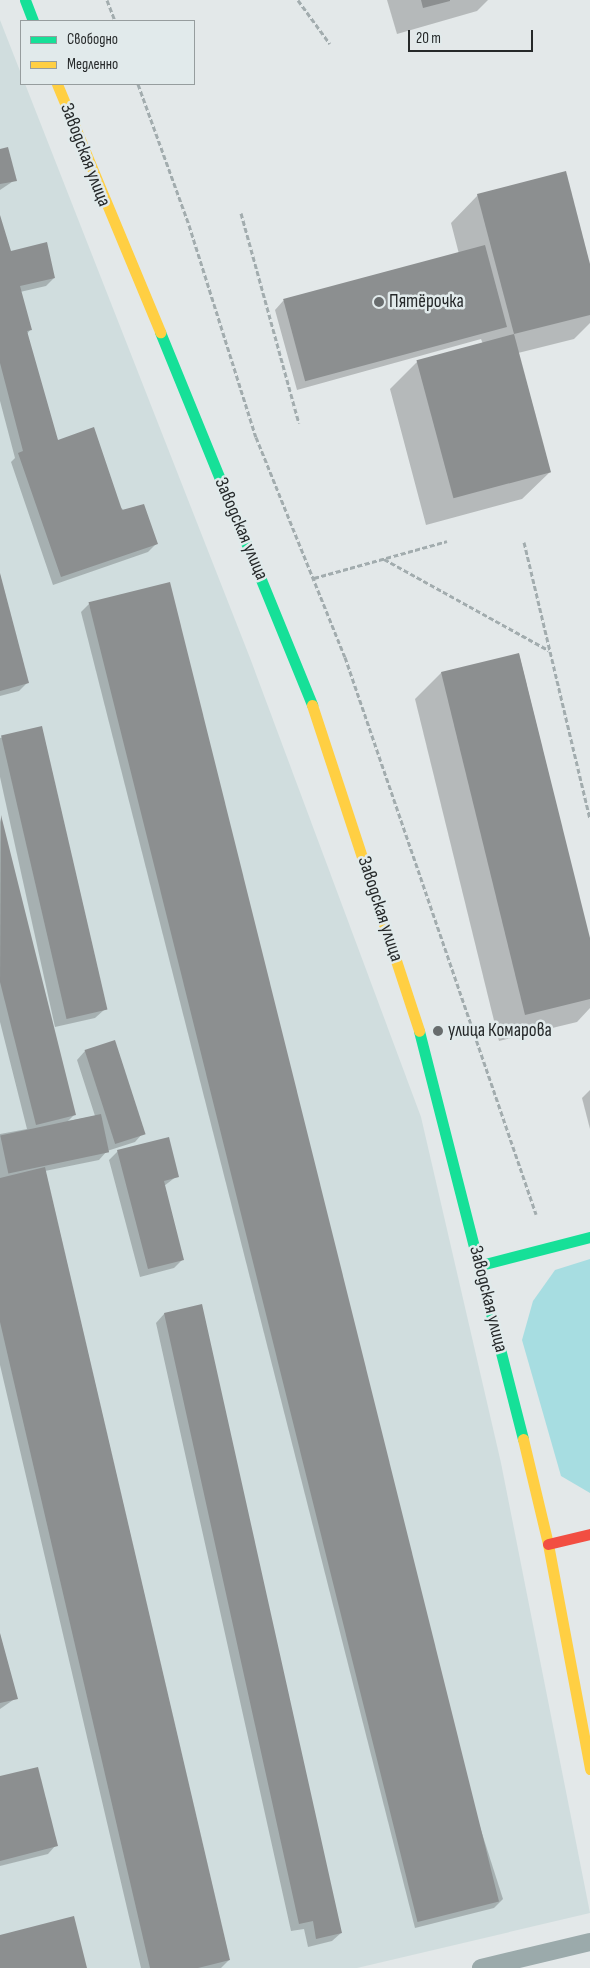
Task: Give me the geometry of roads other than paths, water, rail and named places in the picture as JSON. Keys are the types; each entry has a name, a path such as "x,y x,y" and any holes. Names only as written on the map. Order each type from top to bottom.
{"street":[{"path":"25,0 33,20"},
{"name":"Заводская улица","path":"57,85 301,672 428,1059 481,1265 548,1544 590,1770"},
{"path":"481,1265 590,1237"},
{"path":"548,1544 590,1534"}],"lane":[{"path":"481,1968 590,1942"}],"place":[{"name":"Пятёрочка","path":"379,302"},
{"name":"улица Комарова","path":"438,1031"}]}
